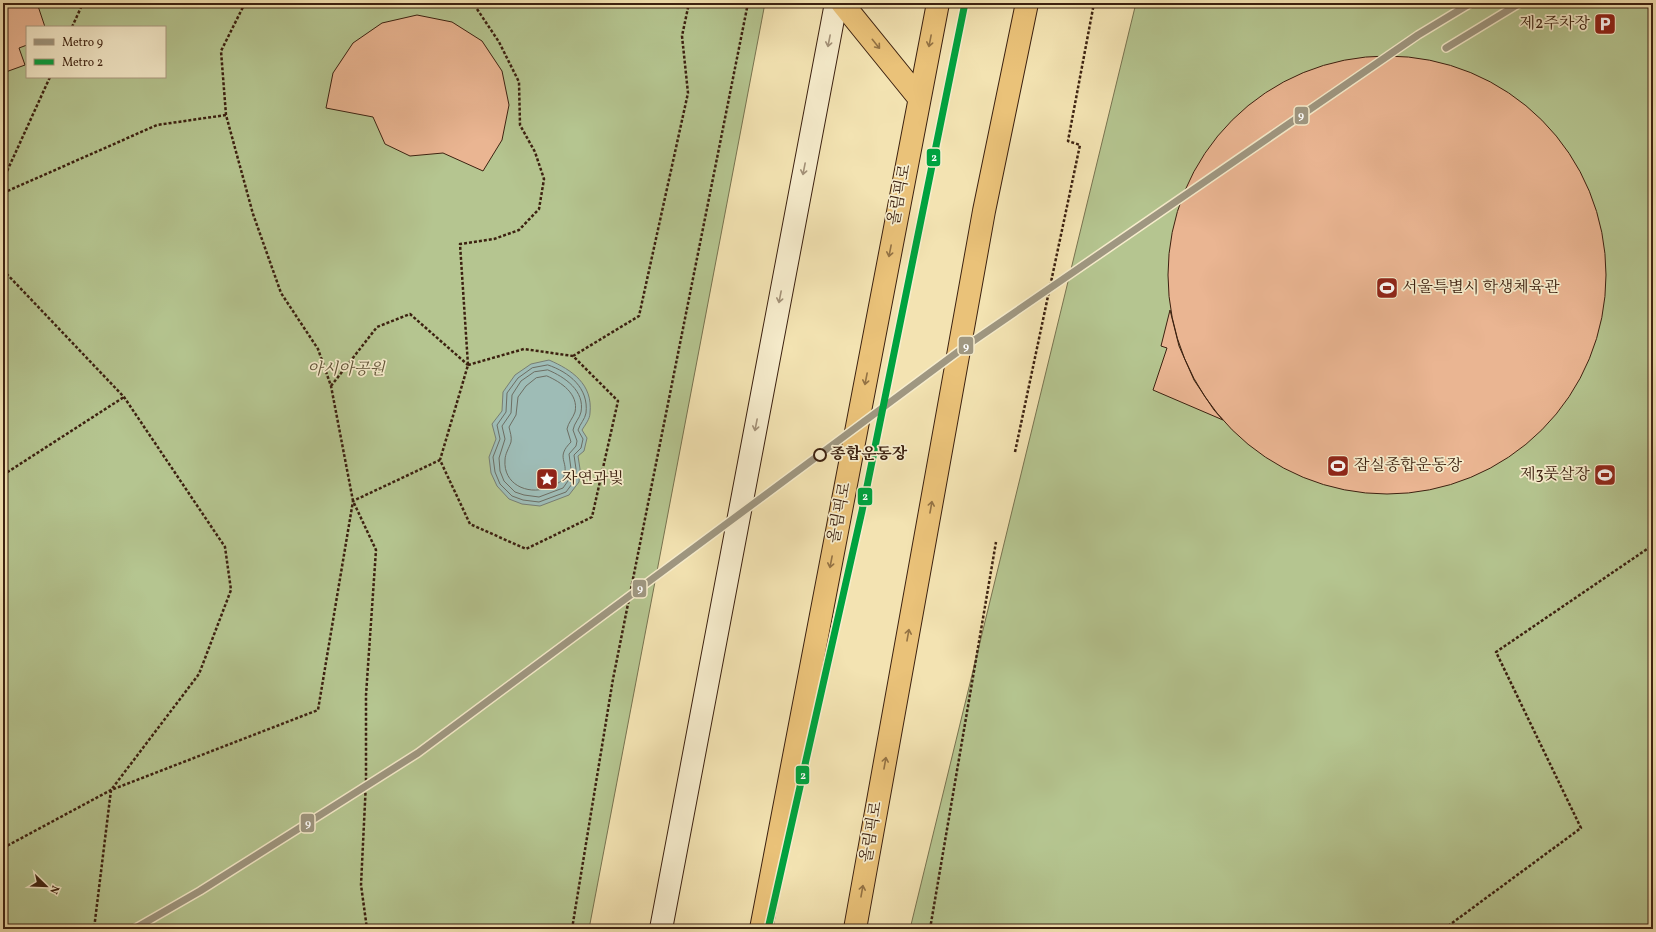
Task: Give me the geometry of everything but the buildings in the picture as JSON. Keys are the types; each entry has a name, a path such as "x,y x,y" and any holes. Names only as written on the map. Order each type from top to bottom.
{"main road":[{"path":"842,3 919,98"},
{"name":"올림픽로","path":"761,929 938,3"},
{"name":"올림픽로","path":"855,929 984,211 1027,3"}],"street":[{"path":"661,929 836,3"}],"path":[{"path":"72,26 83,3"},
{"path":"245,3 221,51 226,115 253,214 281,293 318,348 331,386 353,501 376,550 366,695 366,782 361,885 367,929"},
{"path":"468,365 524,349 573,356 618,401 592,517 526,549 470,524 440,460 468,365 460,244 494,239 519,230 540,209 544,179 535,152 520,125 519,82 499,42 473,3"},
{"path":"573,356 639,316 688,93 682,36 689,3"},
{"path":"572,929 613,679 748,3"},
{"path":"1014,452 1080,145 1068,141 1094,3"},
{"path":"3,180 50,78"},
{"path":"3,193 157,125 226,115"},
{"path":"3,270 124,397 225,548 231,590 199,674 111,790 94,929"},
{"path":"331,386 377,327 410,314 468,365"},
{"path":"3,475 124,397"},
{"path":"353,501 440,460"},
{"path":"3,848 111,790 318,710 353,501"},
{"path":"930,929 996,542"},
{"path":"1444,929 1581,828 1496,652 1653,545"}],"green space":[{"name":"아시아공원","path":"3,3 765,3 589,929 3,929"},
{"name":"잠실종합운동장","path":"1136,3 1653,3 1653,929 910,929"}],"water":[{"path":"549,360 566,368 579,379 588,394 590,415 582,430 587,438 584,451 578,456 580,469 579,482 569,495 540,506 522,504 509,499 497,486 491,473 489,457 496,439 492,424 502,411 503,392 515,375 531,364"}],"metro line":[{"name":"2","path":"768,929 862,511 965,3"},
{"name":"9","path":"134,929 200,891 418,753 963,348 1418,35 1471,3"},
{"name":"9","path":"1446,48 1520,3"}],"place":[{"name":"제2주차장","path":"1605,24"},
{"name":"서울특별시 학생체육관","path":"1387,288"},
{"name":"종합운동장","path":"820,455"},
{"name":"잠실종합운동장","path":"1338,466"},
{"name":"제3풋살장","path":"1605,475"},
{"name":"자연과빛","path":"547,479"}]}
